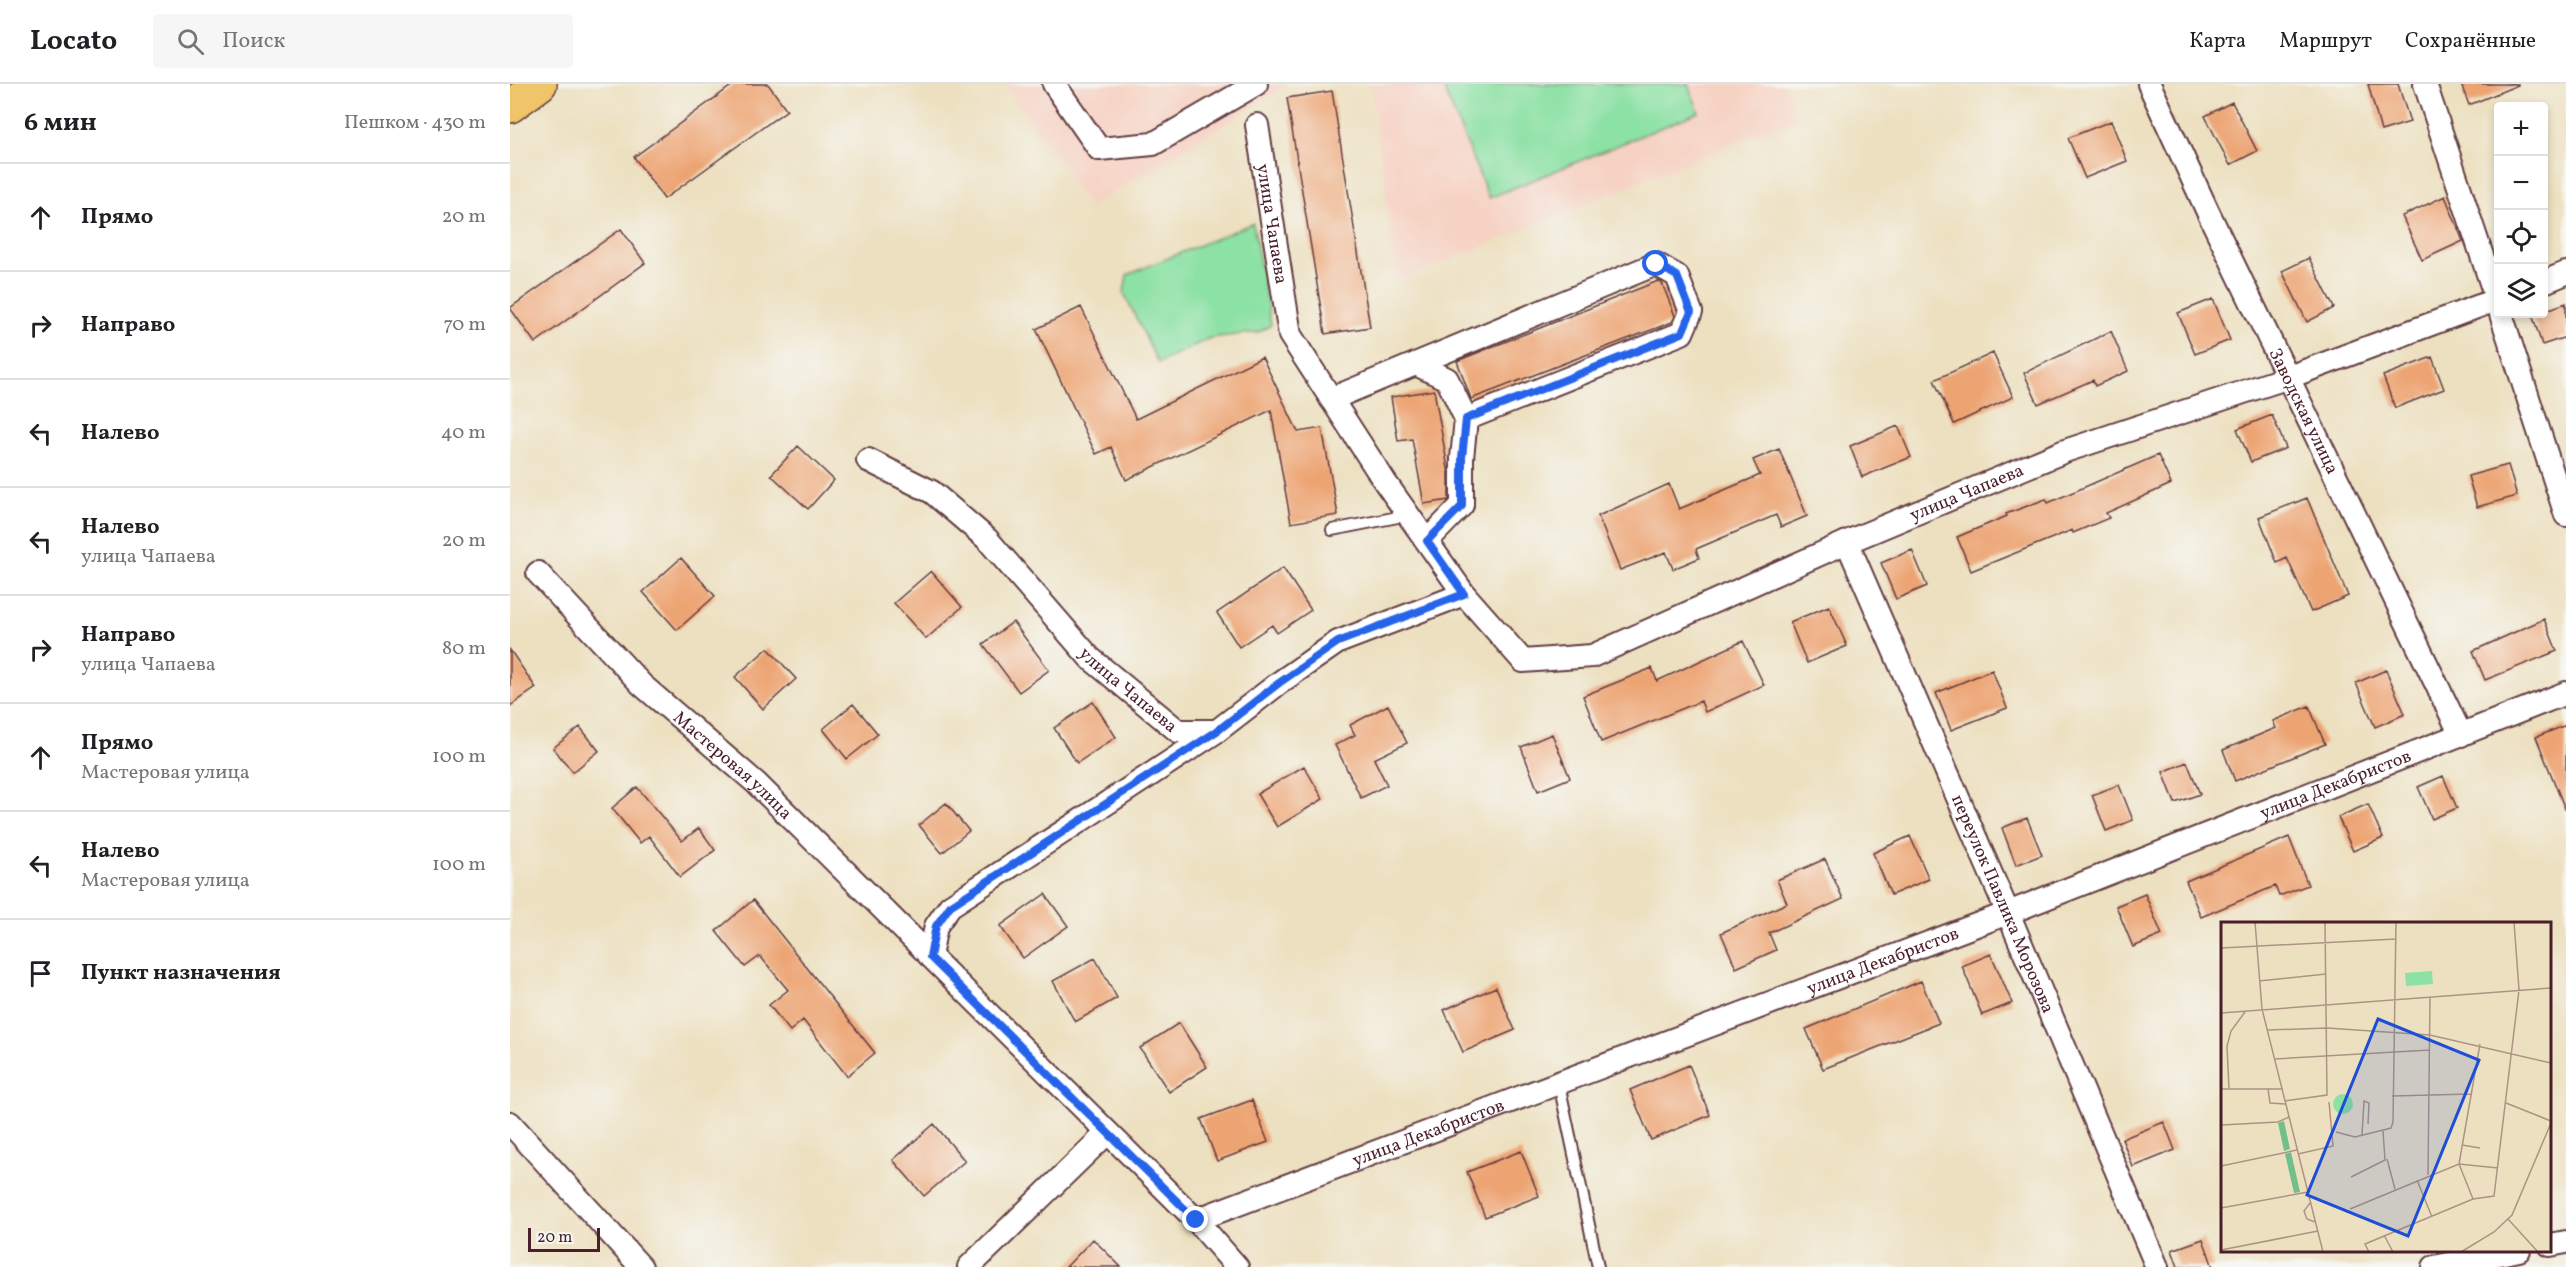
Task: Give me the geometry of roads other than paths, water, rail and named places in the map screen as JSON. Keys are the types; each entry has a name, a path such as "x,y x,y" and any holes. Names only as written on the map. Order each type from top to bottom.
{"main road":[{"path":"510,106 540,84"}],"street":[{"path":"1054,84 1099,149 1153,144 1256,84"},
{"name":"Заводская улица","path":"2149,84 2207,210 2461,735"},
{"path":"2425,84 2494,289"},
{"name":"улица Чапаева","path":"1257,125 1290,335 1408,515 1464,594 1522,660 1593,656 1847,542 2065,451 2494,306"},
{"path":"1331,399 1656,264 1677,276 1691,312 1682,333 1466,419"},
{"path":"2548,280 2566,273"},
{"path":"2503,318 2566,515"},
{"path":"1416,363 1448,379 1466,419 1462,458 1462,506 1427,541"},
{"name":"улица Чапаева","path":"868,460 932,492 987,539 1090,658 1178,731 1217,731"},
{"name":"переулок Павлика Морозова","path":"1847,542 2008,913 2157,1267"},
{"name":"Мастеровая улица","path":"538,573 642,685 756,783 1196,1220 1237,1267"},
{"path":"930,957 936,926 950,906 1217,731 1279,683 1338,642 1464,594"},
{"name":"улица Декабристов","path":"1196,1220 2008,913 2566,693"},
{"path":"510,1122 641,1267"},
{"path":"969,1267 1107,1133"},
{"path":"2551,1245 2566,1242"},
{"path":"2434,1267 2514,1252"}],"lane":[{"path":"1332,530 1408,515"},
{"path":"1559,1084 1598,1267"}]}
